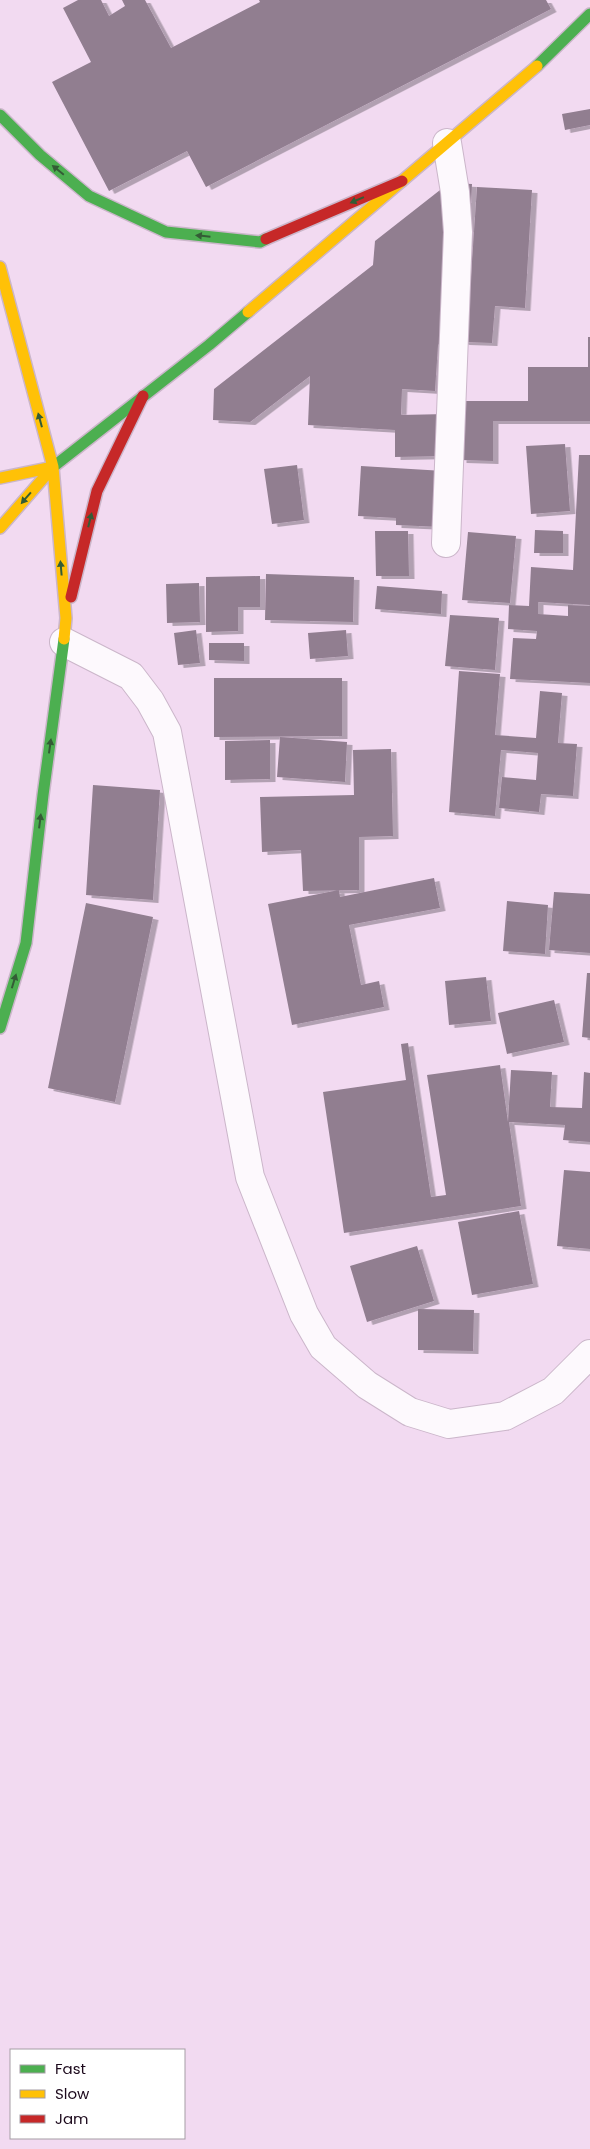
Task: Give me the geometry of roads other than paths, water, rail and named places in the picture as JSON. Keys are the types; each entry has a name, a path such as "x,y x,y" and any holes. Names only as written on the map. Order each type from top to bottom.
{"main road":[{"path":"0,528 53,468 209,344 532,71 588,21"},
{"path":"0,115 40,155 89,196 166,232 260,242 402,181"},
{"path":"0,267 53,468 65,630"},
{"path":"2,318 5,290"},
{"path":"0,1028 26,943 65,630 97,491 143,396"},
{"path":"0,478 53,468"}],"street":[{"path":"446,543 458,232 455,192 447,143"},
{"path":"65,630 131,676 150,700 167,732 250,1177 304,1314 323,1347 367,1385 410,1412 449,1424 505,1416 553,1391 590,1354"}]}
